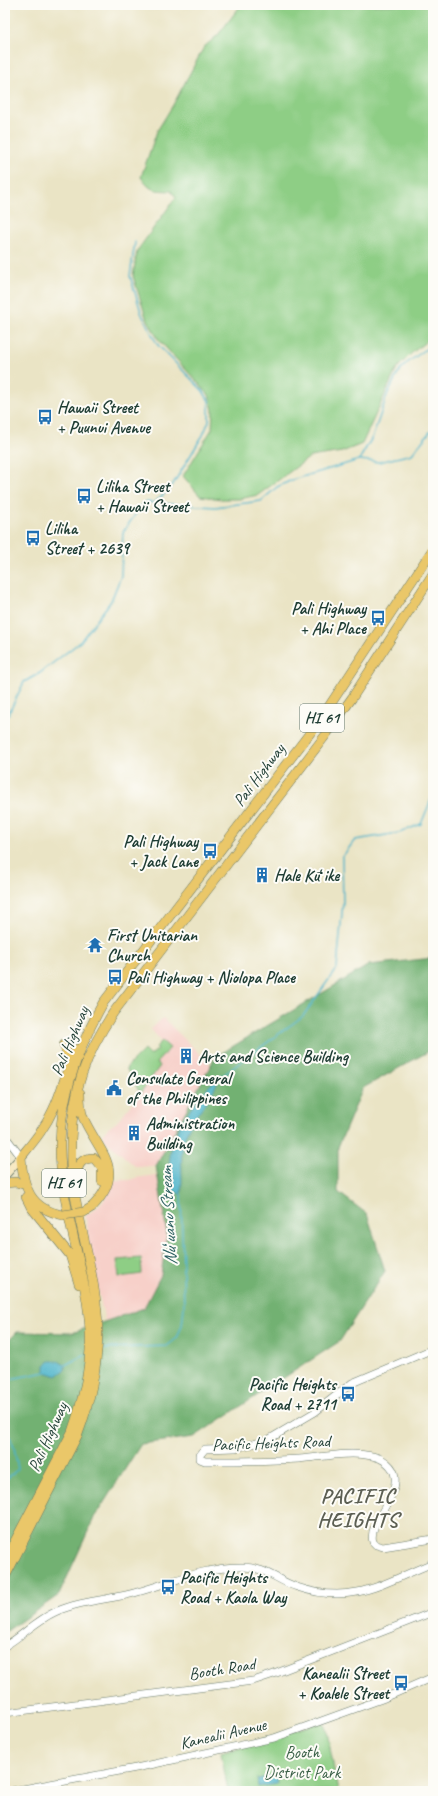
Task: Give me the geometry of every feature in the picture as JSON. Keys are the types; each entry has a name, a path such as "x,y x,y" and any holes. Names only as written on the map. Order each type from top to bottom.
{"highway":[{"name":"Pali Highway","path":"94,1332 64,1181 60,1145 62,1115 68,1088 86,1036 103,1003 320,720 433,549"},
{"name":"Pali Highway","path":"5,1577 78,1434 90,1397 93,1360 94,1296 72,1178 71,1146 72,1117 75,1094 82,1069 100,1033 113,1013 325,736 352,698 433,574"},
{"path":"82,1069 80,1091 81,1110 83,1117 107,1161 109,1170 104,1192 84,1212 63,1213 45,1210 35,1202 26,1185 23,1178 21,1157 45,1126 54,1109 69,1063 79,1044 86,1036"},
{"path":"21,1157 31,1185 38,1198 63,1213"},
{"path":"80,1218 77,1170 78,1166 84,1159 94,1158 102,1168 102,1181 99,1190 90,1205"},
{"path":"5,1183 16,1182 26,1185"},
{"path":"26,1185 27,1200 31,1207 70,1255 94,1332"},
{"name":"Pali Highway","path":"5,1560 72,1432 93,1360"}],"main road":[{"path":"5,1175 21,1157"}],"street":[{"path":"5,1136 21,1157"},
{"name":"Pacific Heights Road","path":"433,1349 360,1379 348,1386 314,1412 266,1441 235,1448 205,1449 201,1452 200,1456 202,1460 205,1461 266,1461 350,1455 378,1457 392,1468 396,1480 373,1532 373,1542 379,1546 387,1547 433,1539"},
{"path":"5,1646 54,1612 94,1600 126,1594 212,1569 242,1567 254,1569 272,1574 298,1588 344,1595 354,1594 385,1584 433,1563"},
{"name":"Booth Road","path":"5,1713 253,1681 433,1612"},
{"name":"Kanealii Avenue","path":"12,1791 136,1768 274,1738 382,1698 433,1677"}],"shaded area":[{"path":"163,1018 211,1065 156,1166 136,1167 106,1141 103,1135 107,1129 117,1122 140,1093 126,1068 144,1050 150,1056 158,1049 156,1047 161,1041 151,1029"},
{"path":"157,1175 167,1234 161,1275 144,1308 105,1321 89,1250 85,1216 104,1200 112,1180 130,1180"}],"green space":[{"path":"241,5 433,5 433,336 413,352 397,368 362,444 342,452 310,457 258,495 239,499 221,499 200,496 183,476 212,429 213,410 209,395 158,339 146,317 133,276 137,251 176,197 171,191 150,188 141,177 157,131 173,105 204,47 218,35"},
{"path":"433,958 433,1049 363,1088 338,1147 338,1192 367,1214 385,1271 340,1341 194,1437 141,1444 94,1518 59,1595 5,1632 5,1344 17,1332 72,1333 144,1308 161,1275 167,1234 156,1166 215,1057 369,965"},
{"path":"162,1041 170,1048 157,1062 160,1066 140,1093 126,1068 144,1050 150,1056 158,1049 156,1047"},
{"path":"141,1258 142,1274 119,1277 117,1260"},
{"name":"Booth District Park","path":"321,1722 326,1726 338,1791 228,1791 221,1753"}],"water":[{"path":"219,1078 212,1093 194,1119 186,1134 182,1149 181,1195 173,1190 170,1179 170,1157 175,1136 186,1116 204,1091"},
{"path":"50,1361 58,1361 65,1365 65,1370 57,1376 45,1372 45,1365"},
{"path":"276,1776 277,1784 258,1787 257,1779"}],"waterway":[{"path":"135,242 130,276 142,315 157,344 203,391 209,401 209,421 203,435 170,489 155,502"},
{"path":"5,721 24,682 40,673 80,642 111,601 121,576 123,532 144,502 215,507 261,501 277,487 292,480 359,460 373,436 387,395 398,373 407,363 433,344"},
{"path":"359,460 379,462 412,454 433,428"},
{"name":"Nuʻuanu Stream","path":"218,1079 303,1016 337,968 343,902 342,857 355,840 399,833 421,824 433,795"},
{"name":"Nuʻuanu Stream","path":"101,1350 112,1348 167,1346 177,1338 182,1325 184,1307 181,1194"},
{"name":"Nuʻuanu Stream","path":"65,1365 86,1354"},
{"name":"Nuʻuanu Stream","path":"5,1380 46,1372"},
{"name":"Nuʻuanu Stream","path":"5,1426 14,1447 18,1469 5,1480"}],"place":[{"name":"Hawaii Street + Puunui Avenue","path":"45,417"},
{"name":"Liliha Street + Hawaii Street","path":"84,496"},
{"name":"Liliha Street + 2639","path":"33,538"},
{"name":"Pali Highway + Ahi Place","path":"378,618"},
{"name":"Pali Highway + Jack Lane","path":"210,851"},
{"name":"Hale Kūʻike","path":"262,875"},
{"name":"First Unitarian Church","path":"95,945"},
{"name":"Pali Highway + Niolopa Place","path":"115,977"},
{"name":"Arts and Science Building","path":"186,1056"},
{"name":"Consulate General of the Philippines","path":"114,1088"},
{"name":"Administration Building","path":"134,1133"},
{"name":"Pacific Heights Road + 2711","path":"348,1394"},
{"name":"Pacific Heights Road + Kaola Way","path":"168,1587"},
{"name":"Kanealii Street + Koalele Street","path":"401,1683"}],"district":[{"name":"PACIFIC HEIGHTS","path":"358,1508"}]}
